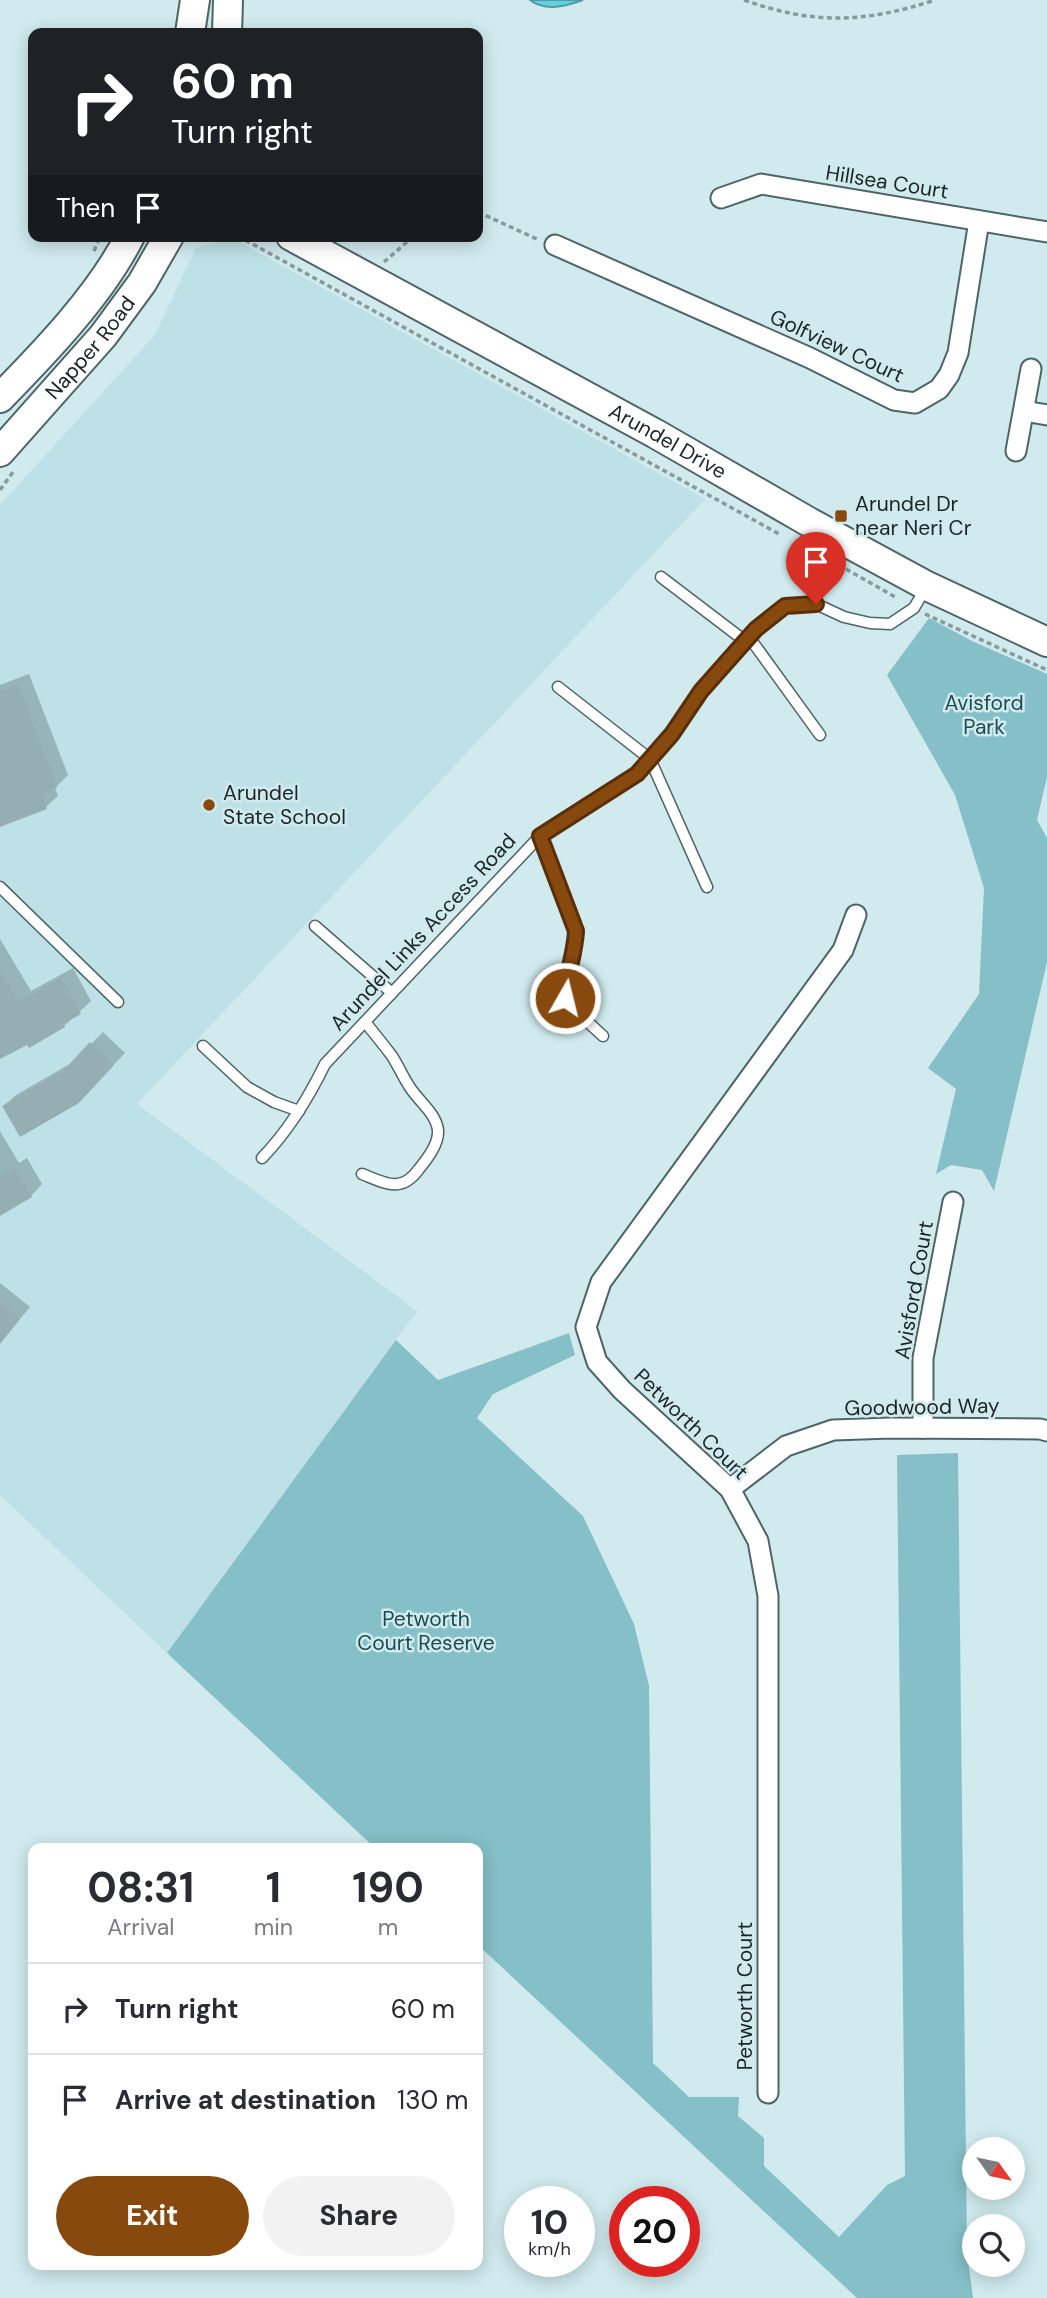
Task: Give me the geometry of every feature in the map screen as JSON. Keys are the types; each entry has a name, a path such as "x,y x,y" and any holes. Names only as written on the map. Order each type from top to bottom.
{"main road":[{"path":"191,28 195,0"},
{"path":"227,28 228,0"},
{"name":"Napper Road","path":"0,398 56,338 100,284 126,242"},
{"name":"Napper Road","path":"0,452 103,336 142,283 166,242"},
{"name":"Arundel Drive","path":"302,242 643,428 808,522 921,597 1047,642"}],"street":[{"name":"Hillsea Court","path":"721,198 761,184 1047,232"},
{"name":"Golfview Court","path":"555,245 810,358 894,400 915,403 939,389 949,375 958,353 979,221"},
{"path":"1016,451 1031,369"},
{"path":"1024,411 1047,415"},
{"name":"Petworth Court","path":"768,2093 768,1596 758,1541 730,1489 622,1390 597,1362 586,1327 601,1283 843,950 856,915"},
{"name":"Avisford Court","path":"923,1428 923,1358 953,1202"},
{"name":"Goodwood Way","path":"730,1489 786,1446 833,1430 923,1428 1047,1431"}],"lane":[{"path":"661,577 747,639 820,735"},
{"name":"Arundel Links Access Road","path":"262,1158 281,1138 325,1064 540,836 637,774 672,734 701,691 747,639 785,606 816,604 844,617 890,624 921,597"},
{"path":"558,687 650,759 707,887"},
{"path":"540,836 576,931 576,944 566,978 565,998 603,1036"},
{"path":"0,887 118,1002"},
{"path":"315,926 392,993"},
{"path":"362,1174 386,1184 407,1182 418,1171 435,1145 438,1132 434,1118 365,1021"},
{"path":"203,1046 247,1087 299,1111"}],"path":[{"path":"744,0 804,18 884,15 935,0"},
{"path":"483,214 527,236 555,245"},
{"path":"94,248 97,242"},
{"path":"249,242 789,540"},
{"path":"366,277 407,242"},
{"path":"844,567 849,573 921,597 978,640 1047,670"}],"shaded area":[{"path":"530,0 583,0 549,7"},
{"name":"Arundel State School","path":"218,242 239,242 705,499 137,1104 417,1311 167,1653 0,1495 0,505 155,335 196,248"}],"green space":[{"name":"Avisford Park","path":"929,618 972,641 1047,674 1047,777 1037,820 1047,838 1047,962 994,1191 982,1170 951,1165 936,1174 956,1089 928,1068 979,994 984,888 955,795 887,675"},
{"name":"Petworth Court Reserve","path":"569,1333 575,1355 493,1394 477,1418 583,1516 634,1624 649,1686 653,2063 689,2097 739,2097 738,2116 764,2138 764,2166 839,2237 887,2185 905,2176 897,1455 958,1453 966,2137 962,2137 962,2200 966,2200 967,2214 962,2214 962,2277 970,2277 973,2298 857,2298 483,1950 483,1843 370,1843 167,1653 396,1340 438,1380"}],"building":[{"path":"18,684 57,788 42,794 47,809 0,827 0,691"},
{"path":"0,970 19,1002 61,978 81,1014 63,1024 65,1027 29,1048 27,1045 0,1059"},
{"path":"90,1042 114,1065 79,1103 20,1137 2,1106 63,1071"},
{"path":"15,1168 32,1197 0,1216 0,1177"},
{"path":"0,1303 20,1319 0,1344"}],"place":[{"name":"Arundel Dr near Neri Cr","path":"841,516"},
{"name":"Arundel State School","path":"209,805"}],"route":[{"path":"565,998 566,978 576,944 576,931 540,836 637,774 672,734 701,691 756,629 785,606 816,604"}]}
